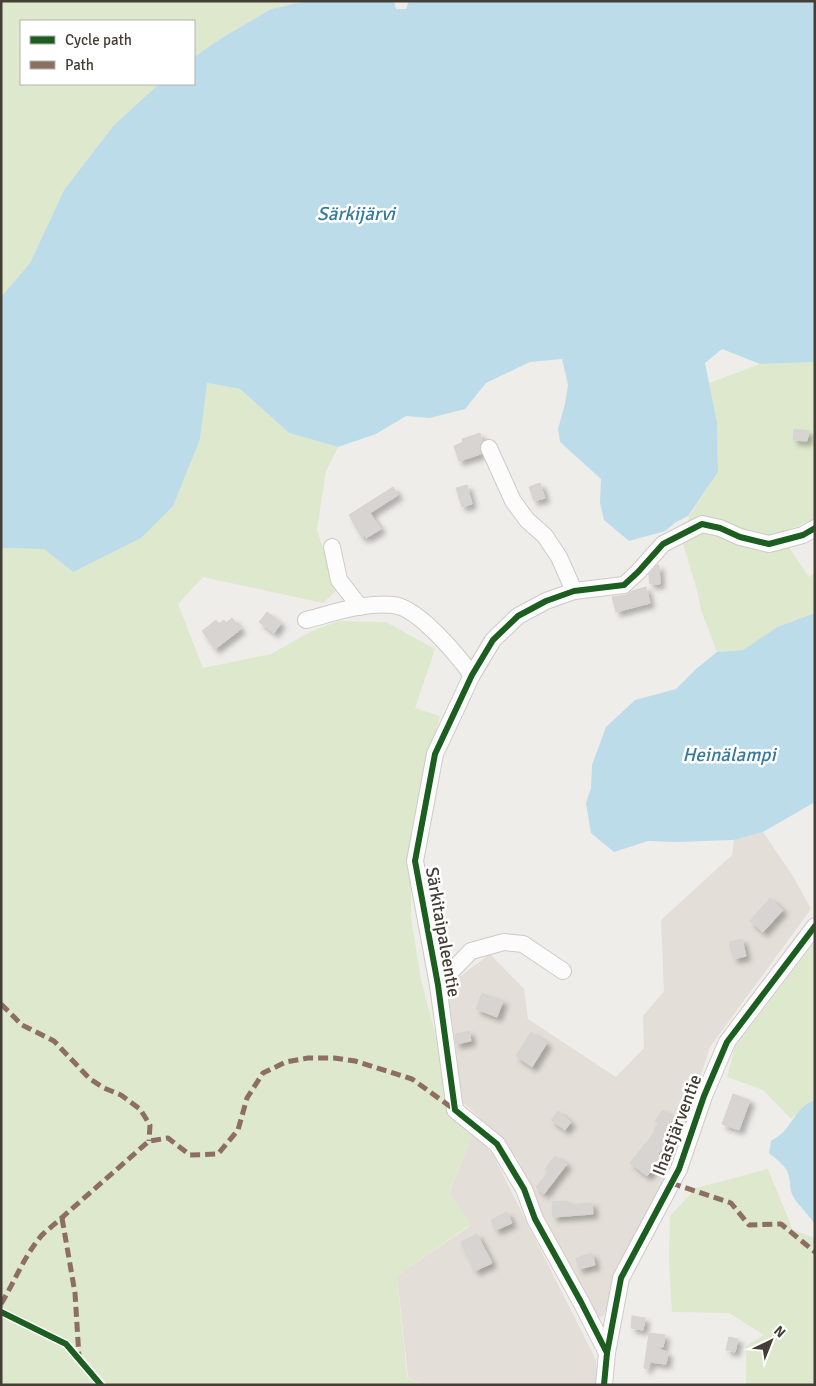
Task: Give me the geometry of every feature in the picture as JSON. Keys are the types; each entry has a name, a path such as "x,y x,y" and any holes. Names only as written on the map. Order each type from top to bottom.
{"street":[{"path":"489,448 513,501 527,520 545,536 559,557 574,591"},
{"name":"Särkitaipaleentie","path":"607,1353 535,1219 524,1189 497,1144 455,1110 438,985 415,861 435,754 472,675 492,640 518,616 546,601 574,591 624,585 662,544 702,524 720,528 740,537 769,544 803,535 815,528"},
{"path":"332,548 339,580 360,607"},
{"path":"306,620 360,607 395,605 415,614 455,653 472,675"},
{"name":"Ihastjärventie","path":"604,1385 607,1353 621,1278 679,1169 704,1096 727,1042 815,926"},
{"path":"438,985 471,951 504,942 523,944 562,971"}],"shaded area":[{"path":"763,832 793,876 811,909 710,1047 671,1169 619,1265 604,1315 597,1320 546,1227 535,1194 517,1158 477,1115 460,1100 457,1057 447,986 490,954 524,989 528,1019 616,1077 644,1048 643,1016 664,991 661,920 732,855 734,840"},
{"path":"474,1130 494,1157 596,1360 597,1385 424,1385 408,1377 397,1276 471,1225 449,1193"}],"green space":[{"path":"1,1 307,1 271,9 195,56 195,20 20,20 20,85 158,85 114,125 64,190 30,263 1,297"},
{"path":"815,362 815,519 790,529 790,549 809,577 815,573 815,613 777,627 743,650 717,652 701,610 683,543 689,516 718,472 717,422 709,383 760,364"},
{"path":"206,383 240,389 289,433 338,447 326,471 317,530 337,590 323,603 203,577 178,604 203,668 271,654 310,632 338,621 386,622 435,649 415,708 440,716 411,830 411,917 421,980 433,1025 451,1113 474,1130 449,1192 471,1224 397,1276 407,1377 424,1385 108,1385 73,1344 1,1309 1,548 44,549 73,572 200,439"},
{"path":"815,941 815,1100 809,1102 791,1119 763,1090 727,1077 735,1047"},
{"path":"768,1169 793,1230 815,1238 815,1385 746,1385 746,1346 764,1335 729,1313 672,1312 669,1259 670,1216 696,1188"},
{"path":"1,1316 64,1347 96,1385 1,1385"}],"water":[{"name":"Särkijärvi","path":"307,1 394,1 396,9 406,9 409,1 815,1 815,362 760,364 722,349 705,363 717,422 718,472 688,516 676,522 665,531 629,541 604,520 600,503 601,479 560,442 558,429 568,385 562,359 530,362 486,383 465,409 430,418 406,416 376,434 338,447 289,433 240,389 207,383 200,439 173,506 141,538 73,572 44,549 1,548 1,297 30,263 64,190 114,125 158,85 195,85 195,56 271,9"},
{"name":"Heinälampi","path":"815,613 815,802 763,832 734,840 648,841 614,852 591,833 586,803 591,788 592,765 606,727 635,700 676,689 717,652 743,650 777,627"},
{"path":"815,1100 815,1225 793,1196 787,1170 769,1153 771,1141 783,1132 805,1105"}],"building":[{"path":"794,429 809,431 807,441 793,440"},
{"path":"480,433 482,441 479,447 481,454 459,461 454,446 463,442 462,439"},
{"path":"540,483 545,498 534,501 529,487"},
{"path":"467,485 472,504 462,507 456,488"},
{"path":"393,487 398,495 370,513 381,529 366,538 365,535 362,538 349,515"},
{"path":"659,565 660,584 650,584 649,574"},
{"path":"646,587 650,603 616,612 612,597 626,595"},
{"path":"267,612 281,623 274,633 259,622"},
{"path":"232,618 241,629 215,649 202,631 216,620 219,624 224,620 226,623"},
{"path":"770,898 783,910 763,932 750,921"},
{"path":"742,939 746,956 734,959 729,942"},
{"path":"482,993 503,1001 497,1017 476,1009"},
{"path":"469,1031 471,1041 456,1044 455,1034"},
{"path":"531,1032 547,1043 532,1067 516,1056"},
{"path":"733,1094 750,1100 739,1130 722,1124"},
{"path":"663,1110 677,1121 673,1126 678,1129 658,1154 662,1158 647,1176 630,1163 656,1130 654,1129 659,1123 655,1121"},
{"path":"558,1111 571,1122 565,1130 551,1120"},
{"path":"555,1156 567,1164 544,1194 536,1187 548,1172 545,1169"},
{"path":"567,1201 567,1205 592,1203 593,1214 553,1217 552,1202"},
{"path":"507,1212 512,1223 496,1230 491,1220"},
{"path":"477,1234 492,1263 475,1271 461,1242"},
{"path":"592,1253 595,1265 579,1269 576,1258"},
{"path":"632,1316 645,1318 643,1330 631,1328"},
{"path":"649,1333 665,1335 663,1347 656,1347 668,1353 666,1364 650,1362 647,1369 644,1368"},
{"path":"729,1337 738,1339 735,1352 726,1350"}],"marked path":[{"path":"1,1004 22,1025 54,1041 90,1079 104,1088 121,1095 140,1109 150,1125 149,1141"},
{"path":"1,1304 25,1260 42,1235 149,1141 168,1138 190,1155 218,1154 238,1130 247,1098 263,1073 286,1062 308,1058 334,1058 355,1061 412,1079 455,1110"},
{"path":"671,1183 731,1203 749,1225 781,1224 815,1252"},
{"path":"62,1218 75,1293 79,1357"}],"cycle path":[{"path":"607,1353 535,1219 524,1189 497,1144 455,1110 438,985 415,861 435,754 472,675 493,640 518,616 546,601 574,591 624,585 663,544 702,524 720,528 740,537 769,544 803,535 815,528"},
{"path":"604,1385 607,1353 621,1278 679,1169 704,1096 727,1042 815,926"},
{"path":"1,1312 66,1344 101,1385"}]}
